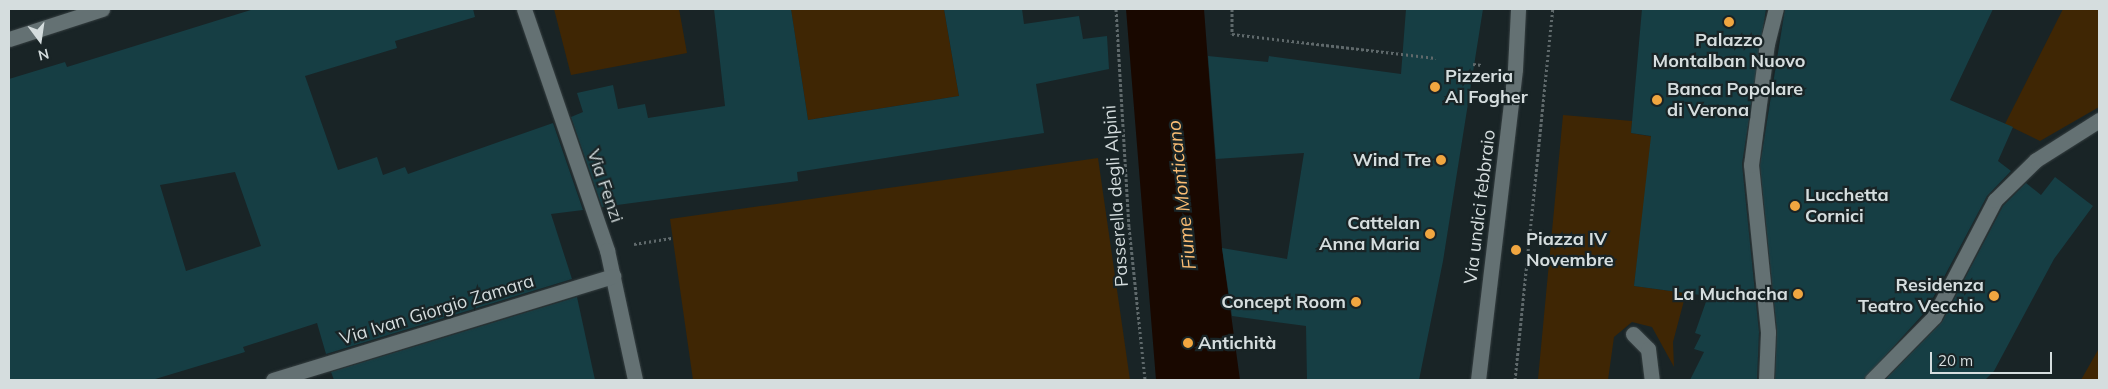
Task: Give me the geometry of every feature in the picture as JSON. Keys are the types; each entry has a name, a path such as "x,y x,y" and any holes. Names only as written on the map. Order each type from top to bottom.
{"street":[{"path":"9,39 102,9"},
{"name":"Via Fenzi","path":"524,9 607,250 634,380"},
{"name":"Via undici febbraio","path":"1478,380 1515,69 1518,9"},
{"path":"1766,380 1768,332 1751,165 1767,44 1776,9"},
{"path":"1872,380 1934,317 1995,200 2036,160 2099,120"},
{"name":"Via Ivan Giorgio Zamara","path":"273,380 613,276"},
{"path":"1633,334 1652,359 1652,380"}],"path":[{"name":"Passerella degli Alpini","path":"1116,9 1129,227 1145,380"},
{"path":"1232,9 1232,34 1436,58"},
{"path":"1515,380 1553,9"},
{"path":"1473,64 1482,65"},
{"path":"607,250 672,238"}],"shaded area":[{"path":"554,9 679,9 687,53 571,75"},
{"path":"944,9 959,96 808,120 791,10"},
{"path":"2063,9 2099,9 2099,107 2040,141 2005,124"},
{"path":"1563,115 1632,121 1631,133 1654,137 1634,286 1686,293 1673,342 1674,367 1652,327 1632,322 1614,337 1608,380 1538,379"},
{"path":"1098,158 1130,380 693,380 670,219"},
{"path":"2099,344 2099,380 2081,380 2098,350"}],"water":[{"name":"Fiume Monticano","path":"1126,9 1204,9 1222,248 1240,380 1156,380"}],"building":[{"path":"254,9 473,9 475,17 395,41 397,48 305,76 338,170 377,157 383,175 405,167 408,174 553,123 583,210 551,214 572,279 326,354 317,323 243,347 245,352 152,380 9,380 9,79 65,62 67,67","holes":["235,172 261,246 186,271 160,185"]},
{"path":"714,9 791,9 808,120 959,96 944,9 1022,9 1024,24 1079,16 1083,39 1107,36 1109,69 1036,84 1044,133 797,172 798,181 602,207 571,117 583,112 577,93 613,85 618,109 645,104 648,118 725,106"},
{"path":"1406,9 1483,9 1443,261 1419,380 1307,380 1306,326 1232,316 1222,248 1287,259 1304,153 1216,159 1208,56 1268,62 1269,56 1401,74"},
{"path":"1642,9 1766,9 1742,164 1759,332 1757,380 1690,380 1704,352 1694,349 1701,335 1695,333 1708,296 1634,286 1651,136 1631,133"},
{"path":"1785,9 1993,9 1950,100 2013,127 1998,161 2011,171 1987,196 1926,311 1863,380 1775,380 1777,331 1760,165"},
{"name":"Residenza Teatro Vecchio","path":"2055,177 2093,206 2054,259 1994,371 1985,380 1885,380 1942,322 2003,206 2026,183 2041,195"},
{"path":"577,297 595,380 334,380 331,372"}],"place":[{"name":"Palazzo Montalban Nuovo","path":"1729,22"},
{"name":"Pizzeria Al Fogher","path":"1435,87"},
{"name":"Banca Popolare di Verona","path":"1657,100"},
{"name":"Wind Tre","path":"1441,160"},
{"name":"Lucchetta Cornici","path":"1795,206"},
{"name":"Cattelan Anna Maria","path":"1430,234"},
{"name":"Piazza IV Novembre","path":"1516,250"},
{"name":"La Muchacha","path":"1798,294"},
{"name":"Residenza Teatro Vecchio","path":"1994,296"},
{"name":"Concept Room","path":"1356,302"},
{"name":"Antichità","path":"1188,343"}]}
